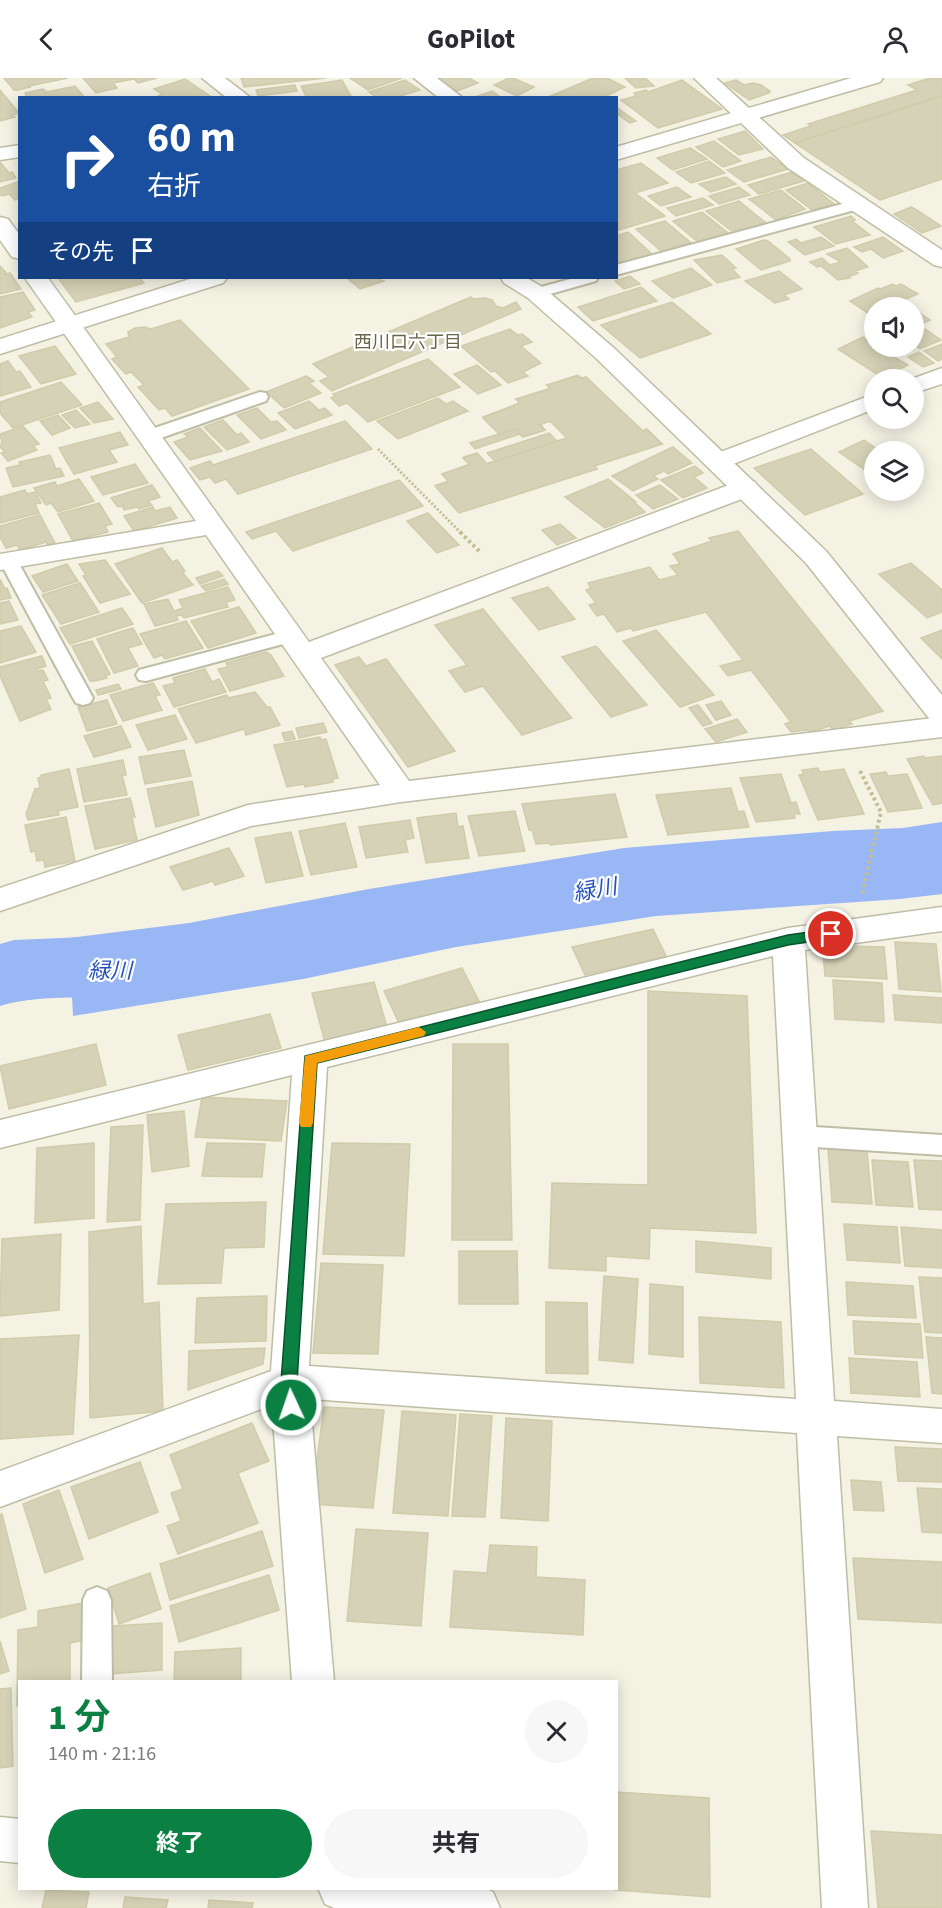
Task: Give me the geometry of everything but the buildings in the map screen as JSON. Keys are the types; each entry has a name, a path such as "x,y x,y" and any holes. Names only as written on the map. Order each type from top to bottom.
{"street":[{"path":"212,78 238,96"},
{"path":"424,78 450,96"},
{"path":"704,78 796,163 942,260"},
{"path":"618,153 873,78"},
{"path":"0,154 18,151"},
{"path":"0,224 18,249"},
{"path":"38,279 401,792"},
{"path":"0,347 212,279"},
{"path":"514,279 536,293 606,354 816,557 942,715"},
{"path":"924,382 942,375"},
{"path":"718,461 864,405"},
{"path":"298,645 507,578 746,488"},
{"path":"4,561 214,526"},
{"path":"0,900 248,816 401,792 942,726"},
{"path":"0,1134 310,1060 788,940 942,919"},
{"path":"788,940 845,1908"},
{"path":"310,1060 289,1382 313,1680"},
{"path":"0,1489 289,1382 942,1426"},
{"path":"0,1839 18,1841"},
{"path":"327,1908 329,1890"},
{"path":"355,1890 477,1908"}],"lane":[{"path":"618,269 857,205"},
{"path":"536,293 586,279"},
{"path":"149,436 260,397"},
{"path":"4,561 83,698"},
{"path":"147,675 298,645"},
{"path":"799,1136 942,1145"},
{"path":"97,1600 98,1680"}],"path":[{"path":"378,449 507,578"},
{"path":"858,768 881,813 860,900"}],"water":[{"name":"緑川","path":"942,822 942,894 656,916 456,947 303,979 73,1016 69,938 189,923 369,889 624,848 833,831 903,828"}],"waterway":[{"name":"緑川","path":"0,976 14,970 110,966 181,957"}],"slow traffic":[{"path":"306,1123 310,1060 419,1032"}],"district":[{"name":"西川口六丁目","path":"408,342"}],"route":[{"path":"291,1405 289,1382 310,1060 788,940 831,934"}]}
